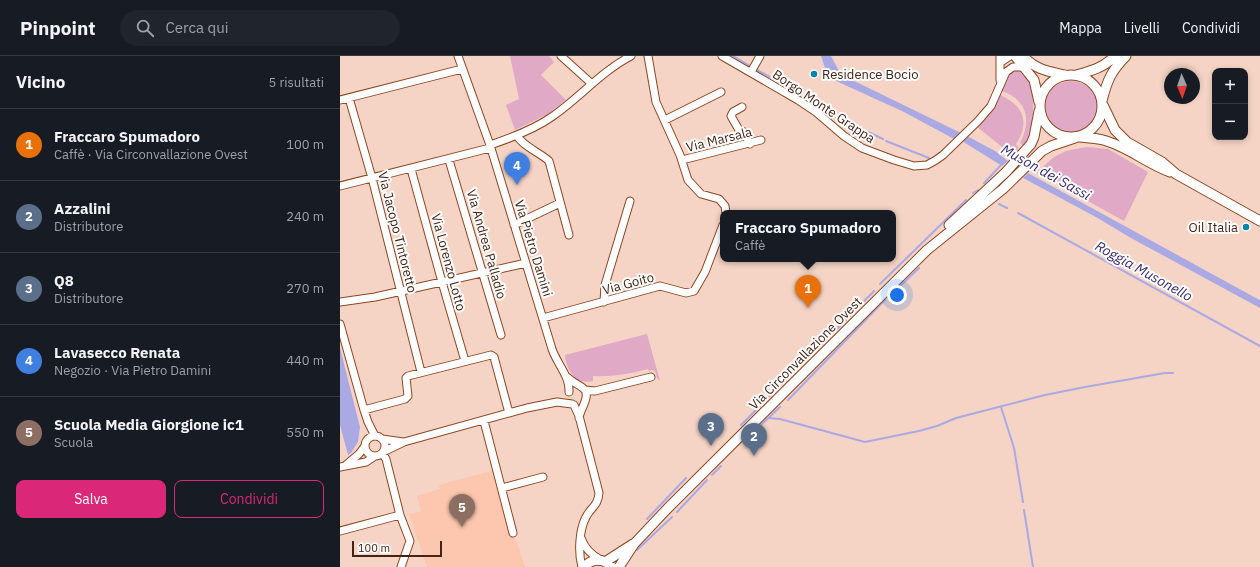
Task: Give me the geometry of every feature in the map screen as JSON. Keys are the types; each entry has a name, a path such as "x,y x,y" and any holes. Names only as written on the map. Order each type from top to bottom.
{"main road":[{"path":"1015,56 1034,80 1042,119 1050,130 1062,136 1100,139 1110,142 1157,167 1176,174 1260,221"},
{"path":"1023,56 1037,68 1082,77 1096,86 1112,126 1121,137 1131,145 1162,162 1176,174"},
{"name":"Via Circonvallazione Ovest","path":"619,567 634,544 667,510 927,250 951,223 1018,159 1031,144 1034,137 1041,95 1047,85 1056,78 1095,70 1105,65 1115,56"},
{"name":"Via Circonvallazione Ovest","path":"927,250 1000,192 1042,151 1051,146 1088,133 1096,126 1101,116 1102,103 1109,77 1116,66 1126,56"},
{"name":"Via Circonvallazione Ovest","path":"583,567 593,561 606,563 634,544"}],"street":[{"name":"Via Pietro Damini","path":"458,56 490,147 556,358 567,377"},
{"path":"561,56 592,84"},
{"path":"340,186 449,160 490,147 517,136 554,116 592,84 619,63 631,56"},
{"name":"Via Marsala","path":"648,56 656,102 682,160 686,175 698,192 719,199 723,202 726,210"},
{"name":"Borgo Monte Grappa","path":"722,56 808,106 854,143 874,153 914,166 926,165 936,160 966,133 992,106 1000,86"},
{"path":"751,72 760,56"},
{"path":"1000,86 1001,59 1010,56"},
{"path":"1019,56 1027,65 1037,68"},
{"path":"1000,86 1008,69 1013,67 1025,68"},
{"path":"340,100 462,69"},
{"path":"665,120 721,92"},
{"name":"Via Jacopo Tintoretto","path":"349,98 372,178 421,372"},
{"path":"742,107 733,112 731,116 739,130 744,132 750,144"},
{"path":"517,136 520,141 542,154 549,161 569,235"},
{"name":"Via Marsala","path":"682,160 762,140"},
{"name":"Via Andrea Palladio","path":"449,160 501,335"},
{"name":"Via Lorenzo Lotto","path":"411,169 465,361"},
{"path":"604,302 605,285 630,201"},
{"path":"514,225 560,203"},
{"name":"Via Goito","path":"543,318 663,286 686,293 694,291 705,272 720,233"},
{"path":"340,302 360,300 526,263"},
{"path":"341,328 368,422 385,447 380,455"},
{"path":"364,410 405,399 408,396 406,378 408,376 491,355 494,357 509,413"},
{"path":"567,377 569,384 568,399 573,404 580,418 599,493 597,503 585,518 582,527 579,547 583,567"},
{"path":"567,377 584,394"},
{"path":"342,467 366,462 404,442 509,413 557,402 579,405 584,394 651,377"},
{"path":"557,402 573,387 584,394"},
{"path":"580,418 584,394"},
{"path":"484,421 514,533"},
{"path":"368,422 365,444 369,454 380,455"},
{"path":"342,467 359,454 371,437 404,442"},
{"path":"380,455 410,541 399,567"},
{"path":"502,488 543,477"},
{"path":"340,531 400,515"},
{"path":"581,538 591,555 606,563"}],"shaded area":[{"path":"510,56 549,56 554,62 541,75 566,100 546,115 515,130 506,105 519,99"},
{"path":"1020,69 1031,79 1033,96 1032,122 1028,139 1024,146 1020,143 1026,126 1025,112 1022,105 1017,100 1002,91 1006,76 1011,71"},
{"path":"1066,81 1076,81 1086,85 1093,92 1097,102 1097,112 1093,122 1086,129 1076,133 1066,133 1056,129 1049,122 1045,112 1045,102 1049,92 1056,85"},
{"path":"1000,95 1015,104 1022,115 1023,129 1016,144 1019,148 1012,155 976,126 990,114"},
{"path":"1089,147 1108,149 1148,172 1124,221 1030,169 1034,164 1040,170 1051,159 1062,153 1074,149"},
{"path":"647,334 660,381 657,378 655,371 648,371 648,369 620,375 593,376 593,381 587,382 577,379 570,371 565,355"},
{"path":"495,470 516,542 525,567 427,567 409,514 421,511 417,496 440,489 439,485"}],"water":[{"path":"821,56 831,56 840,73 846,77 961,133 954,139 904,112 834,80 825,68"},
{"path":"967,136 995,151 1008,161 1002,166 962,141"},
{"path":"1028,173 1260,300 1260,308 1023,178"},
{"path":"340,348 360,427 358,442 348,455 340,425"}],"waterway":[{"name":"Roggia Musonello","path":"733,56 750,66"},
{"name":"Roggia Musonello","path":"757,70 777,81"},
{"name":"Roggia Musonello","path":"810,99 828,113"},
{"name":"Roggia Musonello","path":"833,116 842,120"},
{"name":"Roggia Musonello","path":"845,121 883,139"},
{"name":"Roggia Musonello","path":"886,141 929,158"},
{"name":"Muson dei Sassi","path":"984,183 1002,164"},
{"name":"Roggia Musonello","path":"973,193 978,190"},
{"path":"880,284 966,200"},
{"name":"Roggia Musonello","path":"999,204 1007,208"},
{"name":"Roggia Musonello","path":"1018,213 1260,346"},
{"path":"890,296 919,268"},
{"path":"816,350 874,291"},
{"path":"788,400 885,300"},
{"path":"768,397 808,357"},
{"path":"769,418 780,419 865,442 919,431 937,426 956,418 1045,395 1165,373 1173,373"},
{"path":"741,425 763,403"},
{"path":"761,425 780,407"},
{"path":"1001,407 1014,448 1023,502"},
{"path":"712,475 721,466"},
{"path":"647,519 686,478"},
{"path":"677,512 707,480"},
{"path":"1024,510 1033,567"},
{"path":"637,550 672,517"}],"place":[{"name":"Residence Bocio","path":"814,74"},
{"name":"Lavasecco Renata","path":"517,185"},
{"name":"Oil Italia","path":"1246,227"},
{"name":"Fraccaro Spumadoro","path":"808,308"},
{"name":"Q8","path":"711,446"},
{"name":"Azzalini","path":"754,456"},
{"name":"Scuola Media Giorgione ic1","path":"462,527"}]}
